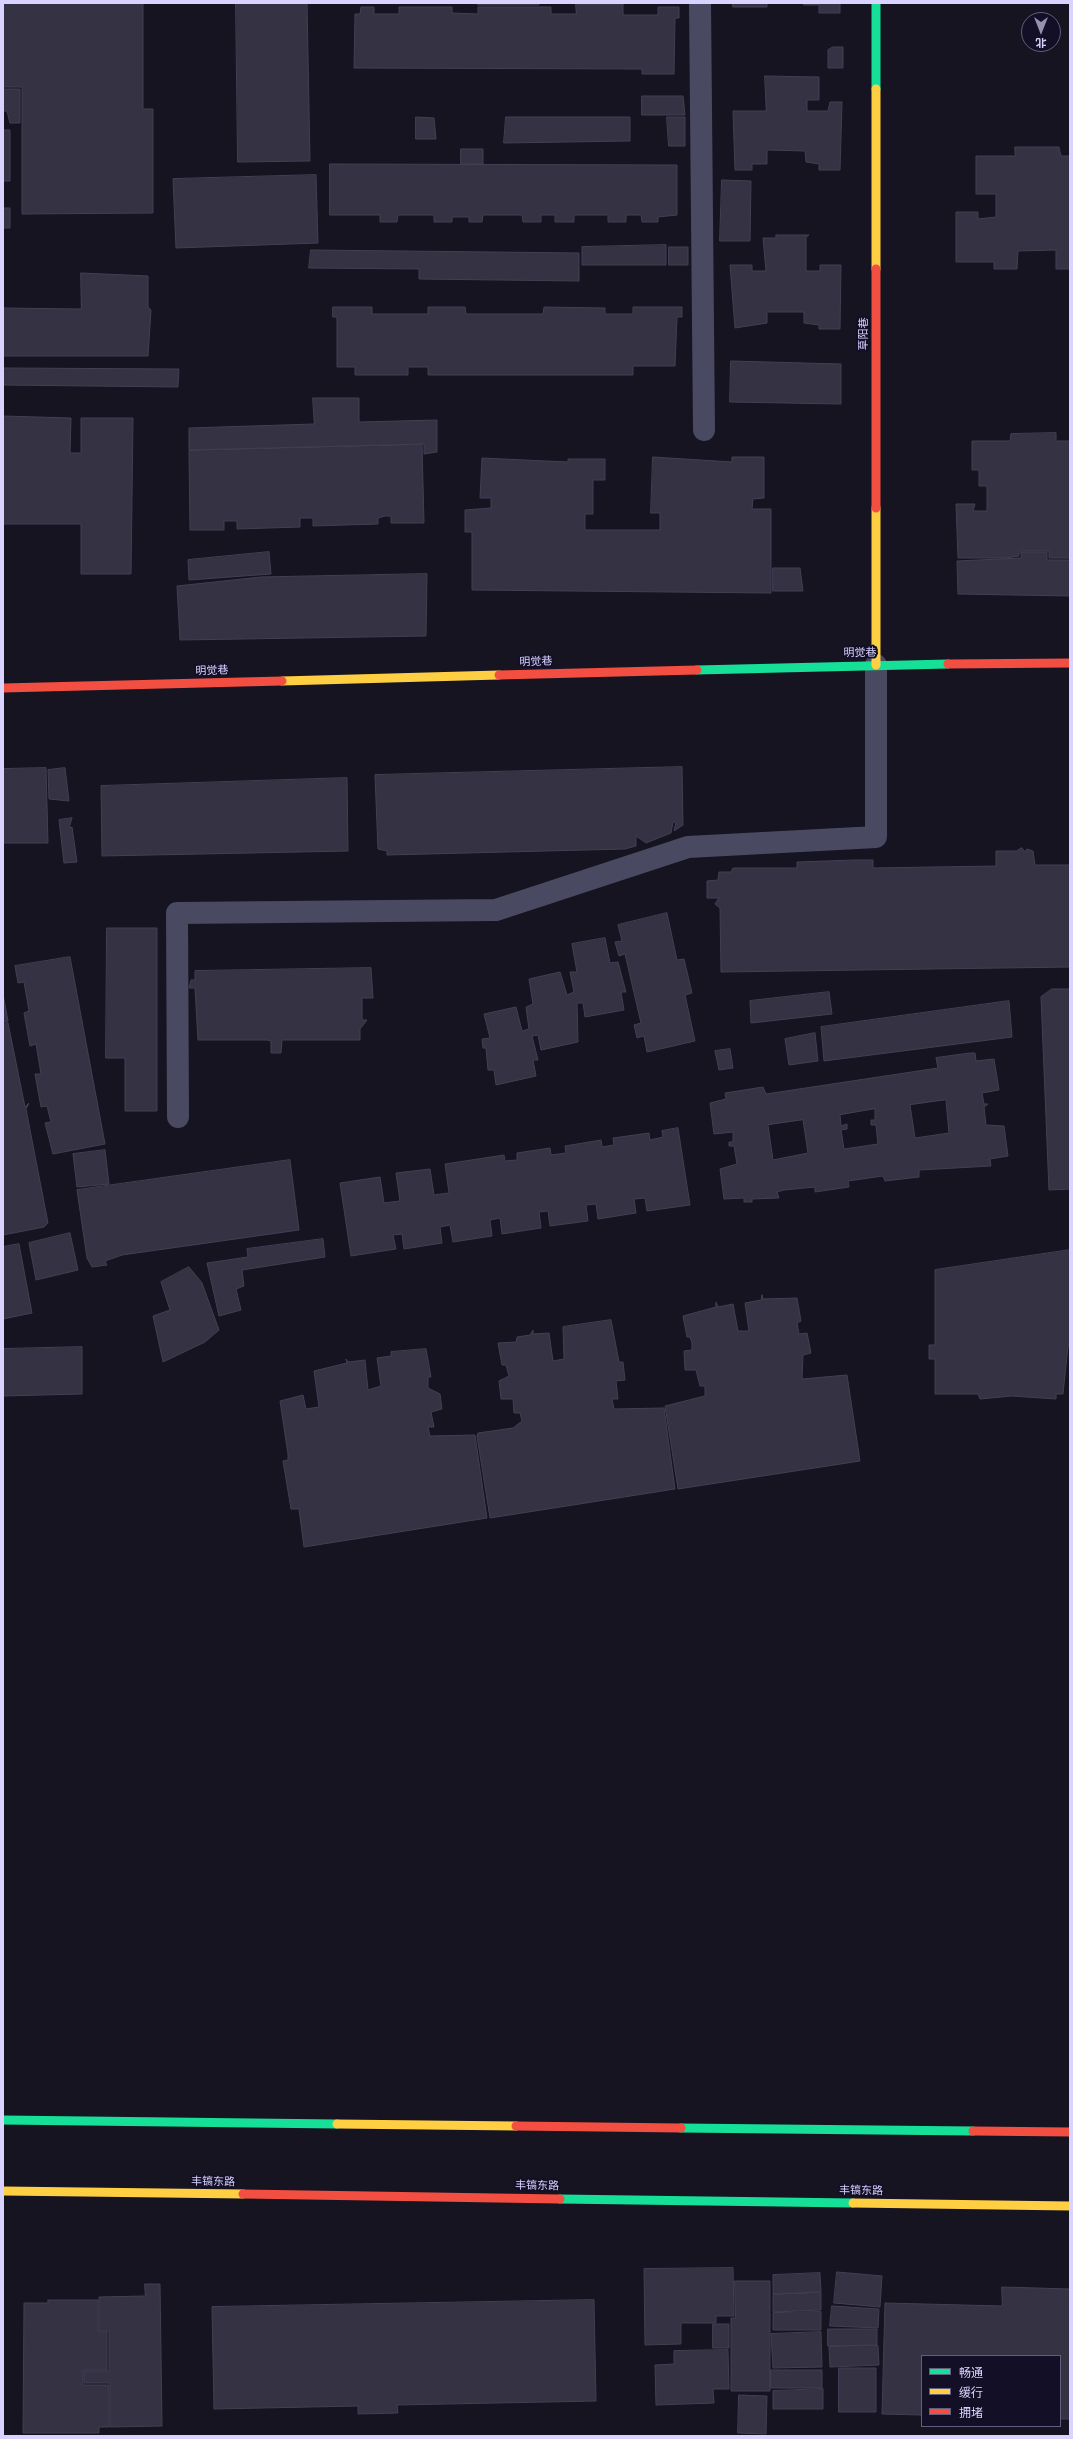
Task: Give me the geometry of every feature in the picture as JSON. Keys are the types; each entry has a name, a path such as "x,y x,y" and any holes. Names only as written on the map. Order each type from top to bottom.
{"main road":[{"name":"草阳巷","path":"876,3 876,665"},
{"name":"明觉巷","path":"3,688 876,665 1070,663"},
{"path":"3,2120 1070,2132"},
{"name":"丰镐东路","path":"3,2191 1070,2206"}],"street":[{"path":"700,3 704,430"},
{"path":"178,1117 177,913 496,910 688,847 876,837 876,665"}],"building":[{"path":"3,3 143,3 143,109 153,109 153,213 22,214 22,87 3,87"},
{"path":"236,3 307,3 310,161 238,162"},
{"path":"478,3 539,3 539,5 478,5"},
{"path":"733,3 767,3 767,7 733,7"},
{"path":"804,3 840,3 840,13 819,13 819,5 804,5"},
{"path":"576,4 623,4 623,15 658,15 658,7 679,7 679,18 675,18 674,74 642,74 642,69 354,68 355,14 360,14 361,7 374,7 374,14 399,14 399,7 452,7 452,13 478,14 478,7 551,7 551,14 576,14"},
{"path":"833,47 843,47 843,68 828,68 828,50"},
{"path":"765,76 819,77 819,100 807,100 807,111 828,111 830,102 842,102 840,170 819,170 819,164 806,162 805,151 767,150 767,164 752,164 752,170 735,170 733,111 766,111"},
{"path":"3,89 20,89 20,123 10,123 7,111 3,111"},
{"path":"642,96 683,96 685,115 642,115"},
{"path":"416,117 434,118 436,139 416,139"},
{"path":"506,117 630,117 630,141 504,143"},
{"path":"667,117 685,117 685,146 669,146"},
{"path":"3,130 10,130 10,181 3,181"},
{"path":"1015,147 1059,147 1061,156 1070,156 1070,269 1056,269 1056,250 1018,251 1017,269 994,269 994,262 956,262 956,212 978,212 978,219 996,217 996,194 976,194 976,156 1015,156"},
{"path":"461,149 483,149 483,164 461,164"},
{"path":"330,164 677,165 677,215 658,217 658,222 642,222 641,215 626,215 626,222 608,222 608,215 574,215 574,222 555,222 555,215 541,215 541,222 523,222 522,215 483,215 482,222 469,222 469,217 452,217 452,222 434,222 434,215 398,215 397,222 380,222 380,215 330,215"},
{"path":"316,175 318,243 176,248 173,179"},
{"path":"722,180 751,181 750,241 720,241"},
{"path":"3,208 10,208 10,228 3,228"},
{"path":"776,235 809,235 806,237 806,271 820,271 820,265 841,265 840,329 819,329 819,325 804,323 804,312 767,312 767,323 735,328 730,265 752,265 752,271 766,271 763,238 776,238"},
{"path":"666,245 666,265 582,265 582,247"},
{"path":"669,247 688,247 688,265 669,265"},
{"path":"311,250 579,253 579,281 419,279 419,269 309,268"},
{"path":"81,273 148,276 148,307 151,310 148,356 3,356 3,308 81,309"},
{"path":"333,307 372,307 372,314 428,314 428,307 465,307 466,314 543,314 544,307 605,308 605,314 633,314 633,307 682,307 682,317 677,317 675,366 633,366 633,375 428,375 428,367 408,367 408,375 355,375 355,367 337,367 337,317 333,317"},
{"path":"731,361 841,364 841,404 730,402"},
{"path":"3,368 179,369 178,387 3,385"},
{"path":"313,398 359,398 359,422 437,420 437,452 424,454 424,444 189,450 189,428 314,424"},
{"path":"3,416 71,418 70,453 81,453 81,418 133,418 131,574 81,574 81,524 3,524"},
{"path":"1056,433 1056,441 1070,441 1070,558 1049,558 1049,551 1019,551 1019,556 1005,558 958,558 956,504 975,504 973,511 987,511 987,486 979,486 979,470 972,470 972,441 1010,441 1011,434"},
{"path":"422,445 424,523 391,523 391,516 385,516 378,518 378,524 313,526 313,518 300,518 300,527 237,529 237,521 224,521 224,530 190,530 189,451"},
{"path":"653,457 732,462 732,457 764,457 764,498 753,499 752,509 771,509 771,593 472,590 472,532 465,532 465,510 491,508 491,498 480,498 482,458 568,462 568,459 605,459 605,480 593,480 593,514 585,514 585,530 660,530 660,513 651,513"},
{"path":"269,552 271,574 189,580 188,560"},
{"path":"1021,552 1047,552 1047,560 1070,560 1070,596 958,594 957,561 1021,558"},
{"path":"773,568 800,568 803,591 773,591"},
{"path":"427,574 426,636 180,640 177,586 261,577"},
{"path":"682,767 683,825 674,831 676,822 673,822 671,833 646,843 636,836 636,846 625,849 387,855 387,851 378,849 375,775"},
{"path":"46,768 48,843 3,843 3,769"},
{"path":"65,768 69,801 49,799 48,770"},
{"path":"347,778 348,851 102,856 101,786"},
{"path":"72,818 69,828 72,827 77,862 64,863 59,820"},
{"path":"1022,848 1025,852 1027,849 1033,851 1035,865 1070,865 1070,967 721,972 720,908 715,904 719,898 707,898 707,881 718,880 719,872 731,872 733,868 797,868 797,862 855,860 873,860 873,868 996,866 996,851 1016,851"},
{"path":"667,913 677,960 684,959 692,993 685,995 695,1041 647,1052 644,1036 637,1038 634,1025 641,1023 625,954 619,956 615,942 622,941 618,925"},
{"path":"107,928 157,928 157,1111 125,1111 125,1058 106,1058"},
{"path":"605,938 610,963 618,962 626,992 621,992 624,1010 585,1017 583,1003 577,1003 578,1042 541,1050 538,1035 532,1036 538,1060 533,1060 536,1076 496,1085 494,1070 488,1070 486,1048 483,1048 482,1039 490,1038 484,1014 516,1007 522,1031 529,1029 526,1007 533,1004 529,979 560,972 567,995 574,992 570,972 577,972 572,944"},
{"path":"70,957 105,1144 53,1154 45,1123 51,1122 47,1106 41,1107 35,1074 41,1074 36,1044 30,1046 24,1013 29,1011 24,982 18,983 15,966"},
{"path":"371,968 373,998 362,998 362,1020 367,1020 360,1029 360,1040 282,1040 281,1053 271,1053 271,1041 267,1040 198,1040 195,988 189,988 191,980 195,980 195,971"},
{"path":"1052,989 1070,989 1070,1189 1049,1190 1041,997"},
{"path":"829,992 832,1014 751,1023 750,1001"},
{"path":"3,994 8,1021 3,1022"},
{"path":"1009,1001 1012,1037 824,1061 821,1027"},
{"path":"8,1023 25,1107 29,1103 26,1109 48,1223 44,1227 3,1235 3,1024"},
{"path":"815,1033 818,1061 789,1065 785,1039"},
{"path":"730,1049 733,1068 719,1070 715,1051"},
{"path":"975,1053 976,1061 994,1059 999,1090 982,1093 984,1104 988,1104 984,1107 986,1125 1004,1126 1008,1156 990,1159 991,1166 919,1170 919,1177 885,1181 883,1176 848,1181 849,1187 815,1192 815,1187 784,1190 777,1192 779,1198 752,1199 752,1202 744,1202 744,1198 724,1199 720,1169 737,1164 734,1146 729,1146 729,1142 733,1142 733,1132 714,1134 710,1103 726,1099 725,1093 763,1087 766,1094 938,1068 936,1058"},
{"path":"946,1100 949,1133 915,1138 910,1105"},
{"path":"875,1109 875,1120 871,1120 871,1125 876,1125 878,1144 844,1149 841,1130 847,1129 847,1124 841,1126 840,1115"},
{"path":"803,1120 808,1153 773,1160 768,1125"},
{"path":"678,1128 690,1205 647,1211 645,1198 634,1199 636,1213 598,1219 596,1204 586,1205 588,1221 550,1226 548,1211 539,1212 541,1228 502,1234 500,1218 490,1220 492,1236 453,1242 450,1225 440,1227 442,1243 404,1249 402,1234 393,1235 396,1249 351,1256 340,1183 380,1177 384,1203 400,1201 396,1173 430,1169 434,1195 449,1193 445,1164 504,1155 505,1161 517,1160 517,1153 550,1148 551,1155 566,1153 565,1146 601,1140 602,1147 614,1145 613,1138 649,1133 650,1140 663,1137 662,1131"},
{"path":"105,1150 109,1184 77,1187 73,1154"},
{"path":"290,1160 299,1230 122,1255 105,1261 107,1265 92,1267 87,1258 77,1190"},
{"path":"70,1233 78,1270 36,1280 29,1243"},
{"path":"323,1239 325,1257 242,1270 244,1286 236,1289 241,1310 219,1316 207,1263 248,1257 247,1249"},
{"path":"19,1244 32,1313 3,1319 3,1247"},
{"path":"1070,1250 1070,1346 1068,1346 1063,1394 1056,1394 1056,1399 1012,1396 980,1399 978,1394 935,1394 935,1359 929,1359 929,1345 935,1345 935,1270"},
{"path":"189,1267 202,1283 219,1330 205,1342 163,1362 153,1316 170,1310 161,1282"},
{"path":"762,1295 763,1299 797,1298 801,1321 797,1323 799,1334 807,1333 811,1353 803,1355 802,1379 847,1375 860,1461 678,1489 665,1406 705,1396 705,1386 700,1386 696,1370 685,1370 684,1351 692,1350 692,1343 690,1337 687,1337 683,1316 716,1307 716,1302 718,1307 733,1304 738,1331 749,1331 745,1303 761,1300"},
{"path":"611,1320 619,1362 623,1362 625,1380 616,1381 618,1399 612,1399 614,1409 664,1408 675,1489 490,1518 477,1436 478,1433 513,1428 522,1421 520,1413 514,1413 513,1399 501,1399 499,1381 509,1376 506,1365 502,1365 498,1343 516,1342 517,1337 530,1335 533,1330 533,1334 549,1333 553,1361 564,1359 563,1327"},
{"path":"82,1347 82,1394 3,1396 3,1349"},
{"path":"426,1349 431,1377 428,1377 428,1388 440,1394 442,1409 431,1412 434,1427 428,1427 430,1436 475,1435 487,1518 304,1547 299,1509 291,1509 283,1461 288,1460 288,1454 280,1401 303,1395 306,1409 319,1407 314,1371 347,1363 346,1359 348,1362 365,1360 368,1390 381,1386 377,1358 391,1356 391,1352"},
{"path":"733,2268 734,2316 716,2316 716,2323 681,2323 681,2344 645,2345 644,2269"},
{"path":"837,2272 882,2276 880,2307 834,2303"},
{"path":"820,2273 821,2292 773,2294 773,2275"},
{"path":"735,2281 770,2281 770,2391 731,2391 731,2318 735,2318"},
{"path":"145,2284 160,2284 162,2426 110,2427 110,2383 84,2383 84,2371 109,2371 109,2331 99,2331 99,2297 145,2296"},
{"path":"1002,2287 1070,2289 1070,2419 1061,2419 1061,2355 921,2355 921,2415 882,2414 885,2303 1002,2306"},
{"path":"821,2293 821,2310 773,2312 773,2295"},
{"path":"48,2300 98,2300 98,2332 107,2332 107,2370 83,2370 83,2385 109,2385 109,2427 99,2427 99,2433 23,2433 24,2303 48,2303"},
{"path":"594,2300 596,2401 397,2405 398,2413 358,2414 358,2406 214,2409 212,2307"},
{"path":"832,2306 879,2309 878,2328 830,2326"},
{"path":"821,2312 821,2330 773,2330 773,2313"},
{"path":"713,2324 729,2324 729,2348 713,2348"},
{"path":"828,2329 877,2329 877,2345 828,2346"},
{"path":"821,2332 822,2367 773,2368 771,2334"},
{"path":"878,2346 879,2365 830,2367 829,2347"},
{"path":"728,2350 729,2389 713,2389 714,2403 656,2405 655,2365 674,2364 674,2351"},
{"path":"839,2368 876,2368 876,2412 839,2412"},
{"path":"771,2370 822,2370 822,2388 771,2388"},
{"path":"823,2389 823,2409 773,2409 773,2391"},
{"path":"739,2395 767,2396 766,2434 738,2433"}],"traffic: fast":[{"path":"876,3 876,89"},
{"path":"697,670 948,664"},
{"path":"3,2120 337,2124"},
{"path":"681,2128 973,2131"},
{"path":"560,2199 853,2203"}],"traffic: slow":[{"path":"876,89 876,269"},
{"path":"876,508 876,665"},
{"path":"282,681 499,675"},
{"path":"337,2124 516,2126"},
{"path":"3,2191 243,2194"},
{"path":"853,2203 1070,2206"}],"traffic: jam":[{"path":"876,269 876,508"},
{"path":"948,664 1070,663"},
{"path":"499,675 697,670"},
{"path":"3,688 282,681"},
{"path":"516,2126 681,2128"},
{"path":"973,2131 1070,2132"},
{"path":"243,2194 560,2199"}]}
